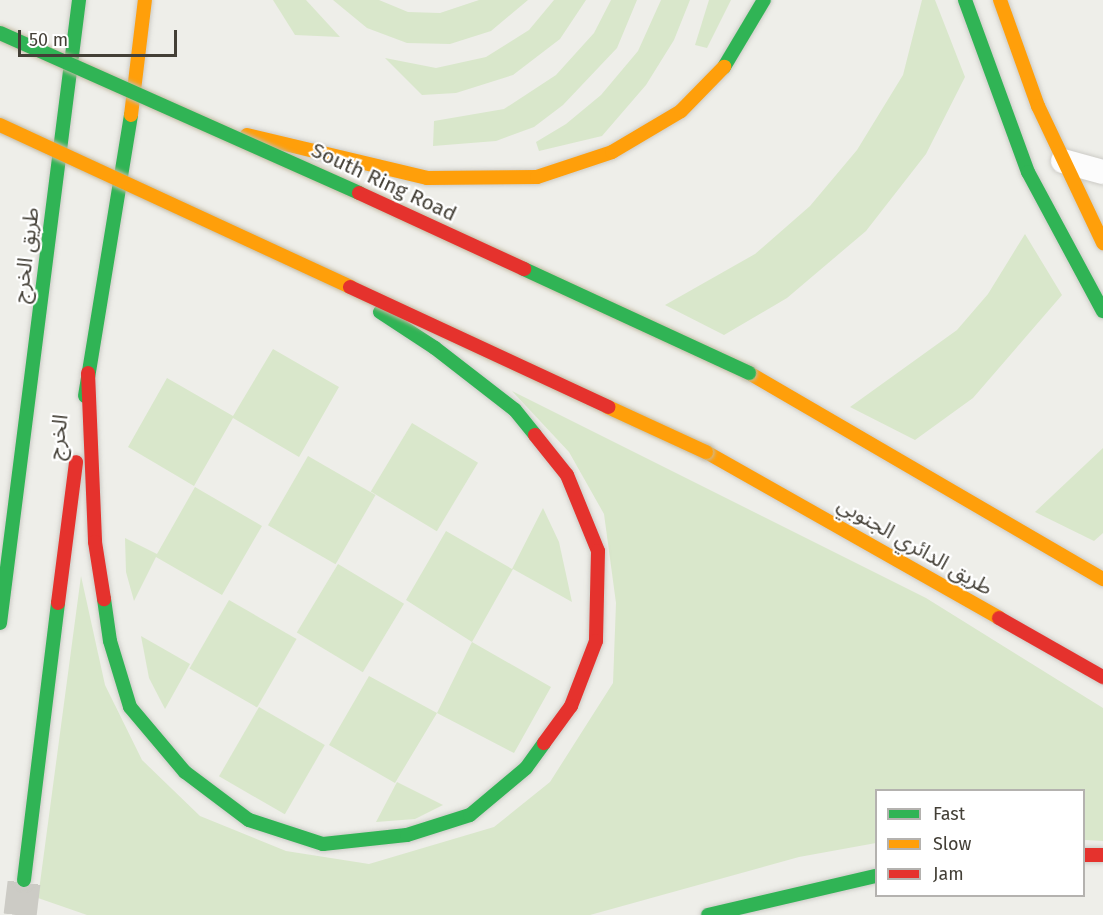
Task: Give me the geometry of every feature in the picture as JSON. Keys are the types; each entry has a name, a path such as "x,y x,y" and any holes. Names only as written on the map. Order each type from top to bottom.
{"main road":[{"name":"طريق الخرج","path":"0,623 80,0"},
{"name":"الخرج","path":"24,880 88,373 127,143 145,0"},
{"path":"219,129 427,178 518,179 574,167 644,135 681,111 733,58 764,0"},
{"path":"965,0 1028,172 1103,311"},
{"path":"1000,0 1063,161 1103,243"},
{"name":"South Ring Road","path":"0,33 219,129 749,373 1103,579"},
{"path":"0,125 305,263 435,348 506,404 567,475 598,551 596,641 571,706 526,768 470,815 407,835 323,844 249,820 185,772 130,707 110,641 95,542 88,373"},
{"name":"طريق الدائري الجنوبي","path":"305,263 706,452 1103,677"},
{"path":"1085,855 1103,855"},
{"path":"708,915 875,876"}],"street":[{"path":"1063,161 1103,172"}],"green space":[{"path":"273,0 306,0 340,37 295,35"},
{"path":"333,0 379,0 408,12 440,13 479,0 528,0 491,31 450,44 407,43 367,28"},
{"path":"554,0 586,0 560,39 513,75 456,93 422,95 385,58 436,68 486,57 529,30"},
{"path":"611,0 637,0 617,48 563,105 534,127 496,141 433,146 434,121 504,109 556,75 594,33"},
{"path":"661,0 690,0 674,40 646,85 602,136 539,151 536,142 566,124 601,95 638,51"},
{"path":"709,0 731,0 707,48 695,45"},
{"path":"922,0 935,0 965,77 926,154 866,231 787,298 724,335 665,305 755,254 810,206 857,150 903,75"},
{"path":"1025,234 1062,295 973,398 915,440 850,407 957,330 988,294"},
{"path":"273,349 339,387 299,457 233,418 194,486 128,447 167,378 233,416"},
{"path":"512,391 926,598 1103,708 1103,841 1085,840 1085,789 875,789 875,843 799,857 590,915 87,915 38,898 81,576 105,685 142,760 200,816 286,851 369,864 494,827 550,782 613,683 616,603 604,514 569,452"},
{"path":"412,423 478,463 437,531 371,492"},
{"path":"1103,448 1103,533 1094,541 1035,512"},
{"path":"308,456 376,495 336,564 268,525"},
{"path":"195,487 262,526 222,595 156,557 134,601 126,572 125,538 157,554"},
{"path":"543,508 559,542 572,602 513,569 472,642 406,600 446,531 512,569"},
{"path":"338,564 404,604 363,672 297,633"},
{"path":"229,600 297,639 257,707 189,668"},
{"path":"141,636 190,664 165,709 149,678"},
{"path":"472,642 551,687 514,753 437,713"},
{"path":"369,676 437,713 395,783 329,745"},
{"path":"259,707 325,745 285,814 219,776"},
{"path":"397,782 443,805 415,819 376,822"}],"tunnel":[{"path":"20,915 24,880"}],"traffic: fast":[{"path":"0,623 79,0"},
{"path":"724,67 764,0"},
{"path":"965,0 1028,172 1103,311"},
{"path":"0,33 359,193"},
{"path":"85,396 131,115"},
{"path":"524,269 749,373"},
{"path":"380,312 435,348 515,410 535,435"},
{"path":"104,599 110,641 130,707 185,772 249,820 323,844 407,835 470,815 526,768 544,743"},
{"path":"24,880 58,603"},
{"path":"708,915 875,876"}],"traffic: slow":[{"path":"131,115 145,0"},
{"path":"1000,0 1038,106 1103,243"},
{"path":"247,135 427,178 537,177 612,152 681,111 724,67"},
{"path":"0,125 350,287"},
{"path":"749,373 1103,579"},
{"path":"608,407 706,452"},
{"path":"706,452 999,618"}],"traffic: jam":[{"path":"359,193 524,269"},
{"path":"350,287 608,407"},
{"path":"88,373 95,542 104,599"},
{"path":"535,435 567,475 598,551 596,641 571,706 544,743"},
{"path":"58,603 76,462"},
{"path":"999,618 1103,677"},
{"path":"1085,855 1103,855"}]}
